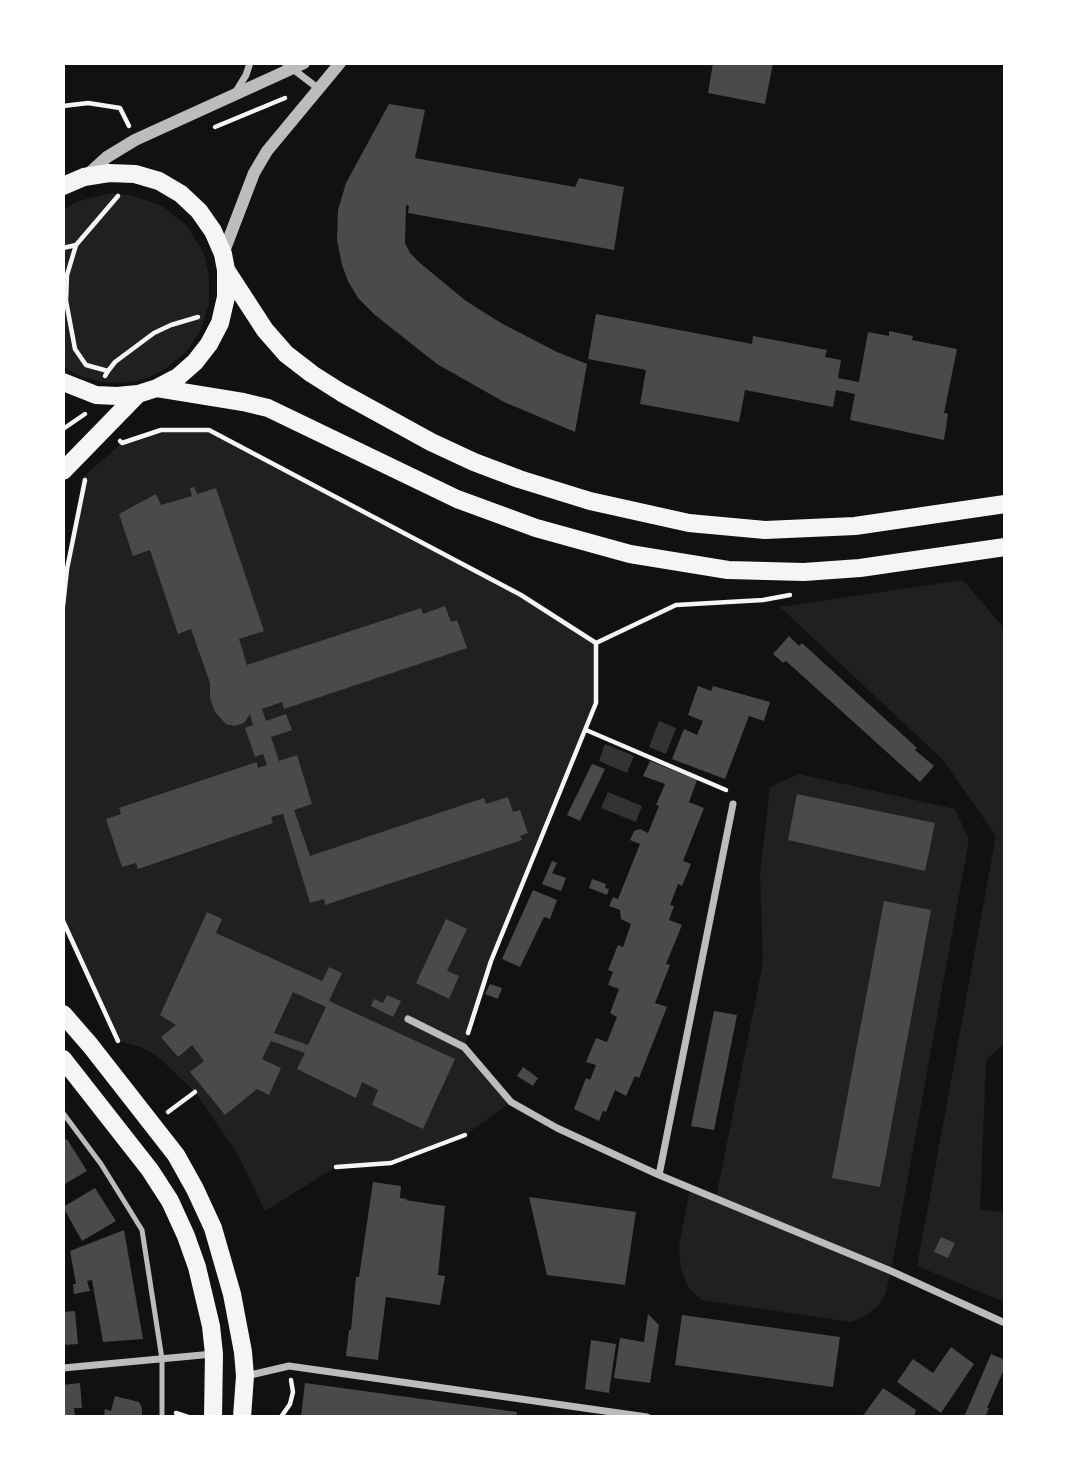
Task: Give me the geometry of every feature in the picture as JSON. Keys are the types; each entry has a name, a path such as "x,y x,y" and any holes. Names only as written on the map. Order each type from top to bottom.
{"main road":[{"path":"63,186 84,177 122,173 159,181 181,194 199,211 213,231 224,262 265,330 286,354 322,381 431,442 519,479 590,501 690,523 777,530 855,526 1005,504"},
{"path":"63,382 73,388 96,394 138,394 177,377 195,362 220,323 226,297 224,262"},
{"path":"157,388 268,408 457,499 536,528 643,556 728,570 804,572 860,568 1005,547"},
{"path":"63,471 138,394"},
{"path":"63,1014 176,1155 213,1228 224,1261 238,1323 245,1376 242,1417"},
{"path":"63,1059 128,1140 170,1201 197,1267 211,1326 214,1354 213,1417"}],"street":[{"path":"235,93 250,63"},
{"path":"84,177 135,140 288,66 304,63"},
{"path":"224,262 254,173 267,151 340,63"},
{"path":"288,66 319,89"},
{"path":"659,1175 733,804"},
{"path":"408,1019 464,1047 511,1102 556,1128 659,1175 891,1271 1005,1323"},
{"path":"63,1368 214,1354"},
{"path":"245,1376 289,1366 647,1417"}],"lane":[{"path":"63,1113 101,1164 142,1230 162,1359 162,1417"}],"path":[{"path":"63,106 88,103 120,108 126,118"},
{"path":"108,371 86,365 75,349 66,300 67,275 76,245 126,188"},
{"path":"63,248 76,245"},
{"path":"63,429 79,416 90,412 108,371 154,333 205,316 220,323"},
{"path":"113,452 122,443"},
{"path":"63,606 67,569 86,477"},
{"path":"464,1047 491,961 596,703 596,643"},
{"path":"586,730 725,788 733,804"},
{"path":"63,921 118,1041"},
{"path":"336,1167 391,1163 465,1135"},
{"path":"281,1417 293,1392 289,1366"}],"shaded area":[{"path":"111,193 131,195 162,206 187,226 204,254 209,275 209,303 201,330 185,353 162,371 131,382 108,383 82,377 63,367 63,210 78,201"},
{"path":"161,430 209,430 521,595 596,643 596,703 491,961 464,1047 511,1102 465,1135 391,1163 336,1167 265,1211 238,1155 195,1092 157,1056 141,1047 118,1041 63,921 63,606 82,478 122,443"},
{"path":"963,580 1005,629 1005,1043 986,1060 980,1210 1005,1212 1005,1302 917,1266 996,836 943,760 780,607"},
{"path":"659,721 676,728 666,754 649,747"},
{"path":"605,744 634,756 627,773 599,761"},
{"path":"799,774 955,809 969,840 891,1271 885,1295 878,1306 851,1322 701,1300 688,1287 681,1269 679,1247 690,1188 716,1198 763,963 760,873 770,787"},
{"path":"608,792 642,806 636,822 601,808"}],"building":[{"path":"713,63 773,63 765,104 708,93"},
{"path":"389,104 425,110 415,158 575,187 579,178 624,187 614,250 408,213 409,206 406,205 405,243 420,263 466,301 501,323 587,364 575,432 504,402 437,364 375,315 358,298 348,281 337,240 338,210 346,183"},
{"path":"596,314 752,344 753,336 827,350 825,357 841,360 838,378 859,382 868,332 889,336 889,331 913,336 912,340 957,349 944,413 948,414 944,440 850,420 855,394 836,390 833,407 745,390 739,422 640,404 646,370 588,359"},
{"path":"194,487 197,494 216,488 264,631 239,639 247,665 421,608 423,614 445,606 451,622 457,620 467,648 284,709 282,702 262,709 266,721 286,714 292,730 271,737 279,761 297,755 312,804 294,810 310,856 484,798 486,804 508,797 513,812 520,810 528,833 520,836 522,840 325,905 324,899 310,903 283,814 271,817 273,823 138,869 136,863 122,867 106,819 121,814 119,808 257,762 258,768 267,765 263,754 255,757 245,728 253,725 250,714 244,723 235,726 226,724 215,712 210,698 210,683 191,629 178,634 150,550 133,556 119,514 156,494 161,505 192,496 190,488"},
{"path":"789,636 799,646 802,643 934,766 920,782 786,661 783,663 773,654"},
{"path":"698,686 711,691 713,686 770,702 764,721 749,716 725,779 672,759 684,729 697,735 703,721 688,715"},
{"path":"650,761 697,780 689,802 704,808 683,861 691,864 682,886 678,884 670,905 674,906 669,920 682,925 666,964 670,965 655,1003 667,1007 639,1078 635,1076 626,1096 615,1090 599,1121 574,1109 586,1078 590,1080 596,1065 586,1062 596,1038 607,1042 617,1017 610,1013 619,989 608,985 613,972 608,970 618,945 623,947 631,924 621,919 620,910 609,906 613,897 618,899 640,844 630,840 634,831 640,829 648,833 659,806 656,805 665,784 643,776"},
{"path":"592,764 605,769 580,821 567,815"},
{"path":"797,794 935,823 925,871 788,840"},
{"path":"552,861 557,863 552,873 566,878 561,891 542,884"},
{"path":"592,879 606,884 605,888 609,889 607,895 589,888"},
{"path":"533,890 557,900 550,919 544,917 520,967 502,959"},
{"path":"884,901 931,910 880,1187 832,1178"},
{"path":"207,912 222,919 216,933 322,981 329,967 342,973 329,1001 455,1059 423,1129 372,1105 378,1090 362,1082 356,1098 297,1069 305,1053 271,1041 262,1059 281,1068 269,1095 257,1089 225,1115 190,1072 204,1061 192,1045 178,1057 161,1037 176,1025 160,1015","holes":["293,992 326,1007 308,1045 274,1033"]},
{"path":"446,919 467,929 447,971 459,976 449,999 416,983"},
{"path":"490,984 502,988 498,999 485,994"},
{"path":"387,995 401,1001 393,1017 371,1006 374,999 383,1003"},
{"path":"714,1011 737,1015 714,1130 691,1126"},
{"path":"523,1067 538,1078 533,1086 517,1076"},
{"path":"67,1139 87,1171 63,1185 63,1141"},
{"path":"373,1182 401,1186 400,1198 408,1199 405,1200 445,1206 438,1275 445,1276 440,1305 386,1297 378,1360 346,1356 356,1277 359,1277"},
{"path":"95,1188 116,1221 82,1241 63,1207"},
{"path":"529,1197 636,1212 625,1285 547,1275"},
{"path":"124,1230 143,1339 103,1342 92,1280 87,1281 90,1291 74,1294 73,1284 76,1284 70,1251"},
{"path":"941,1237 955,1243 948,1258 934,1252"},
{"path":"75,1311 78,1344 63,1345 63,1312"},
{"path":"648,1314 659,1325 650,1383 614,1378 620,1338 644,1342"},
{"path":"682,1315 840,1337 833,1387 675,1365"},
{"path":"591,1340 616,1344 609,1393 585,1389"},
{"path":"951,1347 974,1364 941,1413 897,1382 913,1359 933,1373"},
{"path":"991,1354 1005,1360 1005,1367 989,1408 985,1417 964,1417"},
{"path":"80,1383 82,1408 74,1408 75,1417 63,1417 63,1385"},
{"path":"305,1383 517,1412 516,1417 301,1417"},
{"path":"883,1388 916,1410 914,1417 862,1417"},
{"path":"115,1396 139,1402 142,1417 104,1417 105,1409 111,1411"}]}
